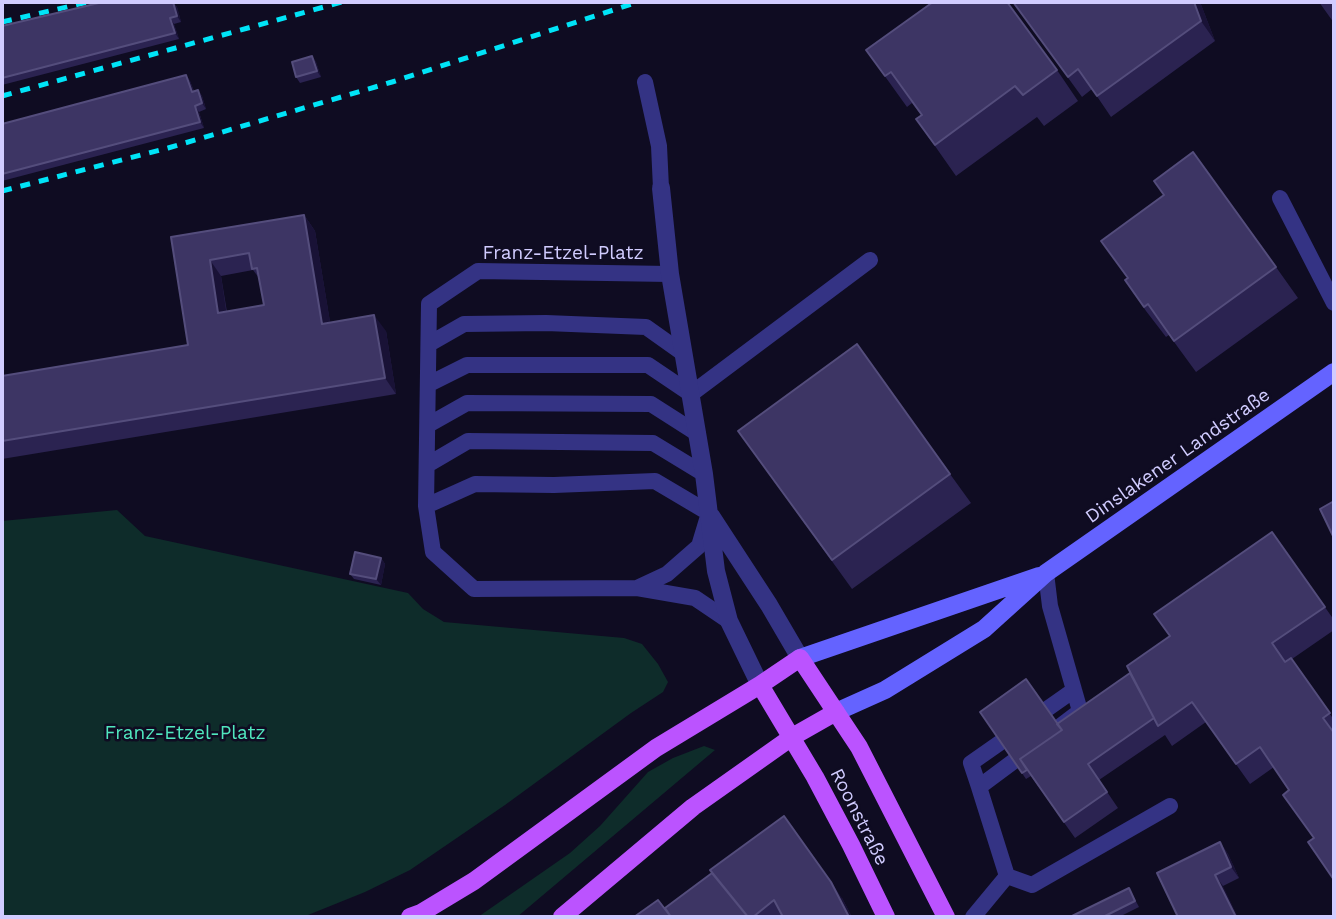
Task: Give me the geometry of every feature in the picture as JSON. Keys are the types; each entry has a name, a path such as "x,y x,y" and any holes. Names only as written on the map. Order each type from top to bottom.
{"main road":[{"name":"Dinslakener Landstraße","path":"836,712 885,690 985,629 1046,573 1334,372"},
{"name":"Dinslakener Landstraße","path":"800,658 1046,573"},
{"path":"418,916 474,881 656,748 800,658 859,747 946,917"},
{"name":"Roonstraße","path":"760,685 821,788 887,917"},
{"path":"562,917 693,807 792,737 836,712"}],"street":[{"name":"Franz-Etzel-Platz","path":"661,188 670,274 705,474 716,571 729,621 760,685"},
{"name":"Franz-Etzel-Platz","path":"709,513 800,658"}],"lane":[{"path":"645,82 659,146 661,188"},
{"path":"1280,198 1334,303"},
{"path":"429,384 467,365 648,365 691,394 870,260"},
{"name":"Franz-Etzel-Platz","path":"670,274 478,271 429,304 426,506 433,552 474,589 637,588 695,598 729,621"},
{"path":"429,344 464,324 546,323 646,327 684,354"},
{"path":"428,425 467,403 651,404 698,434"},
{"path":"427,465 468,441 653,443 705,474"},
{"path":"426,506 475,484 554,485 655,481 709,513"},
{"name":"Franz-Etzel-Platz","path":"637,588 667,574 699,546 709,513"},
{"path":"1046,573 1050,606 1080,711 1059,727"},
{"path":"1047,709 1074,690"},
{"path":"1001,742 971,763 1007,876"},
{"path":"979,786 1013,761"},
{"path":"1007,876 1032,884 1170,806"},
{"path":"973,917 1007,876"}],"green space":[{"name":"Franz-Etzel-Platz","path":"117,510 145,536 408,593 423,609 444,622 624,638 642,644 668,682 663,692 410,870 308,915 2,917 2,521"},
{"path":"704,746 715,750 517,917 478,917 570,853 600,826 648,772 673,758"}],"building":[{"path":"103,2 173,2 177,16 170,18 175,33 2,78 2,26"},
{"path":"933,2 1007,2 1057,70 1023,95 1015,86 935,145 916,119 922,115 891,72 885,76 866,50"},
{"path":"1013,2 1194,2 1201,21 1097,96 1078,69 1068,77"},
{"path":"312,56 317,71 296,77 292,62"},
{"path":"186,75 192,92 198,90 202,103 195,106 200,122 2,174 2,124"},
{"path":"1193,152 1276,267 1174,341 1148,304 1144,307 1125,280 1128,278 1101,241 1164,195 1154,181"},
{"path":"304,215 322,324 374,315 385,378 2,441 2,376 188,345 171,237","holes":["249,253 252,269 257,268 264,305 218,313 210,260"]},
{"path":"857,344 950,474 832,560 738,431"},
{"path":"1334,501 1334,536 1333,536 1320,509"},
{"path":"1272,532 1325,607 1272,643 1285,662 1291,658 1330,713 1323,718 1334,733 1334,880 1308,842 1314,838 1283,795 1289,790 1260,747 1236,764 1192,702 1158,726 1127,666 1170,636 1154,614"},
{"path":"355,552 381,558 376,579 350,574"},
{"path":"1130,673 1154,718 1088,764 1107,792 1064,822 1020,759 1062,730 1057,724"},
{"path":"1026,679 1062,730 1020,759 1027,770 1022,773 980,712"},
{"path":"784,816 831,882 849,917 783,917 774,900 753,917 748,917 710,870"},
{"path":"1220,842 1231,867 1215,875 1236,917 1178,917 1157,873"},
{"path":"712,873 748,917 671,917 665,908"},
{"path":"1129,888 1135,901 1103,917 1070,917"},
{"path":"658,900 671,917 634,917"}],"railway":[{"path":"2,22 88,2"},
{"path":"2,96 342,2"},
{"path":"2,191 168,148 392,82 638,2"}]}
